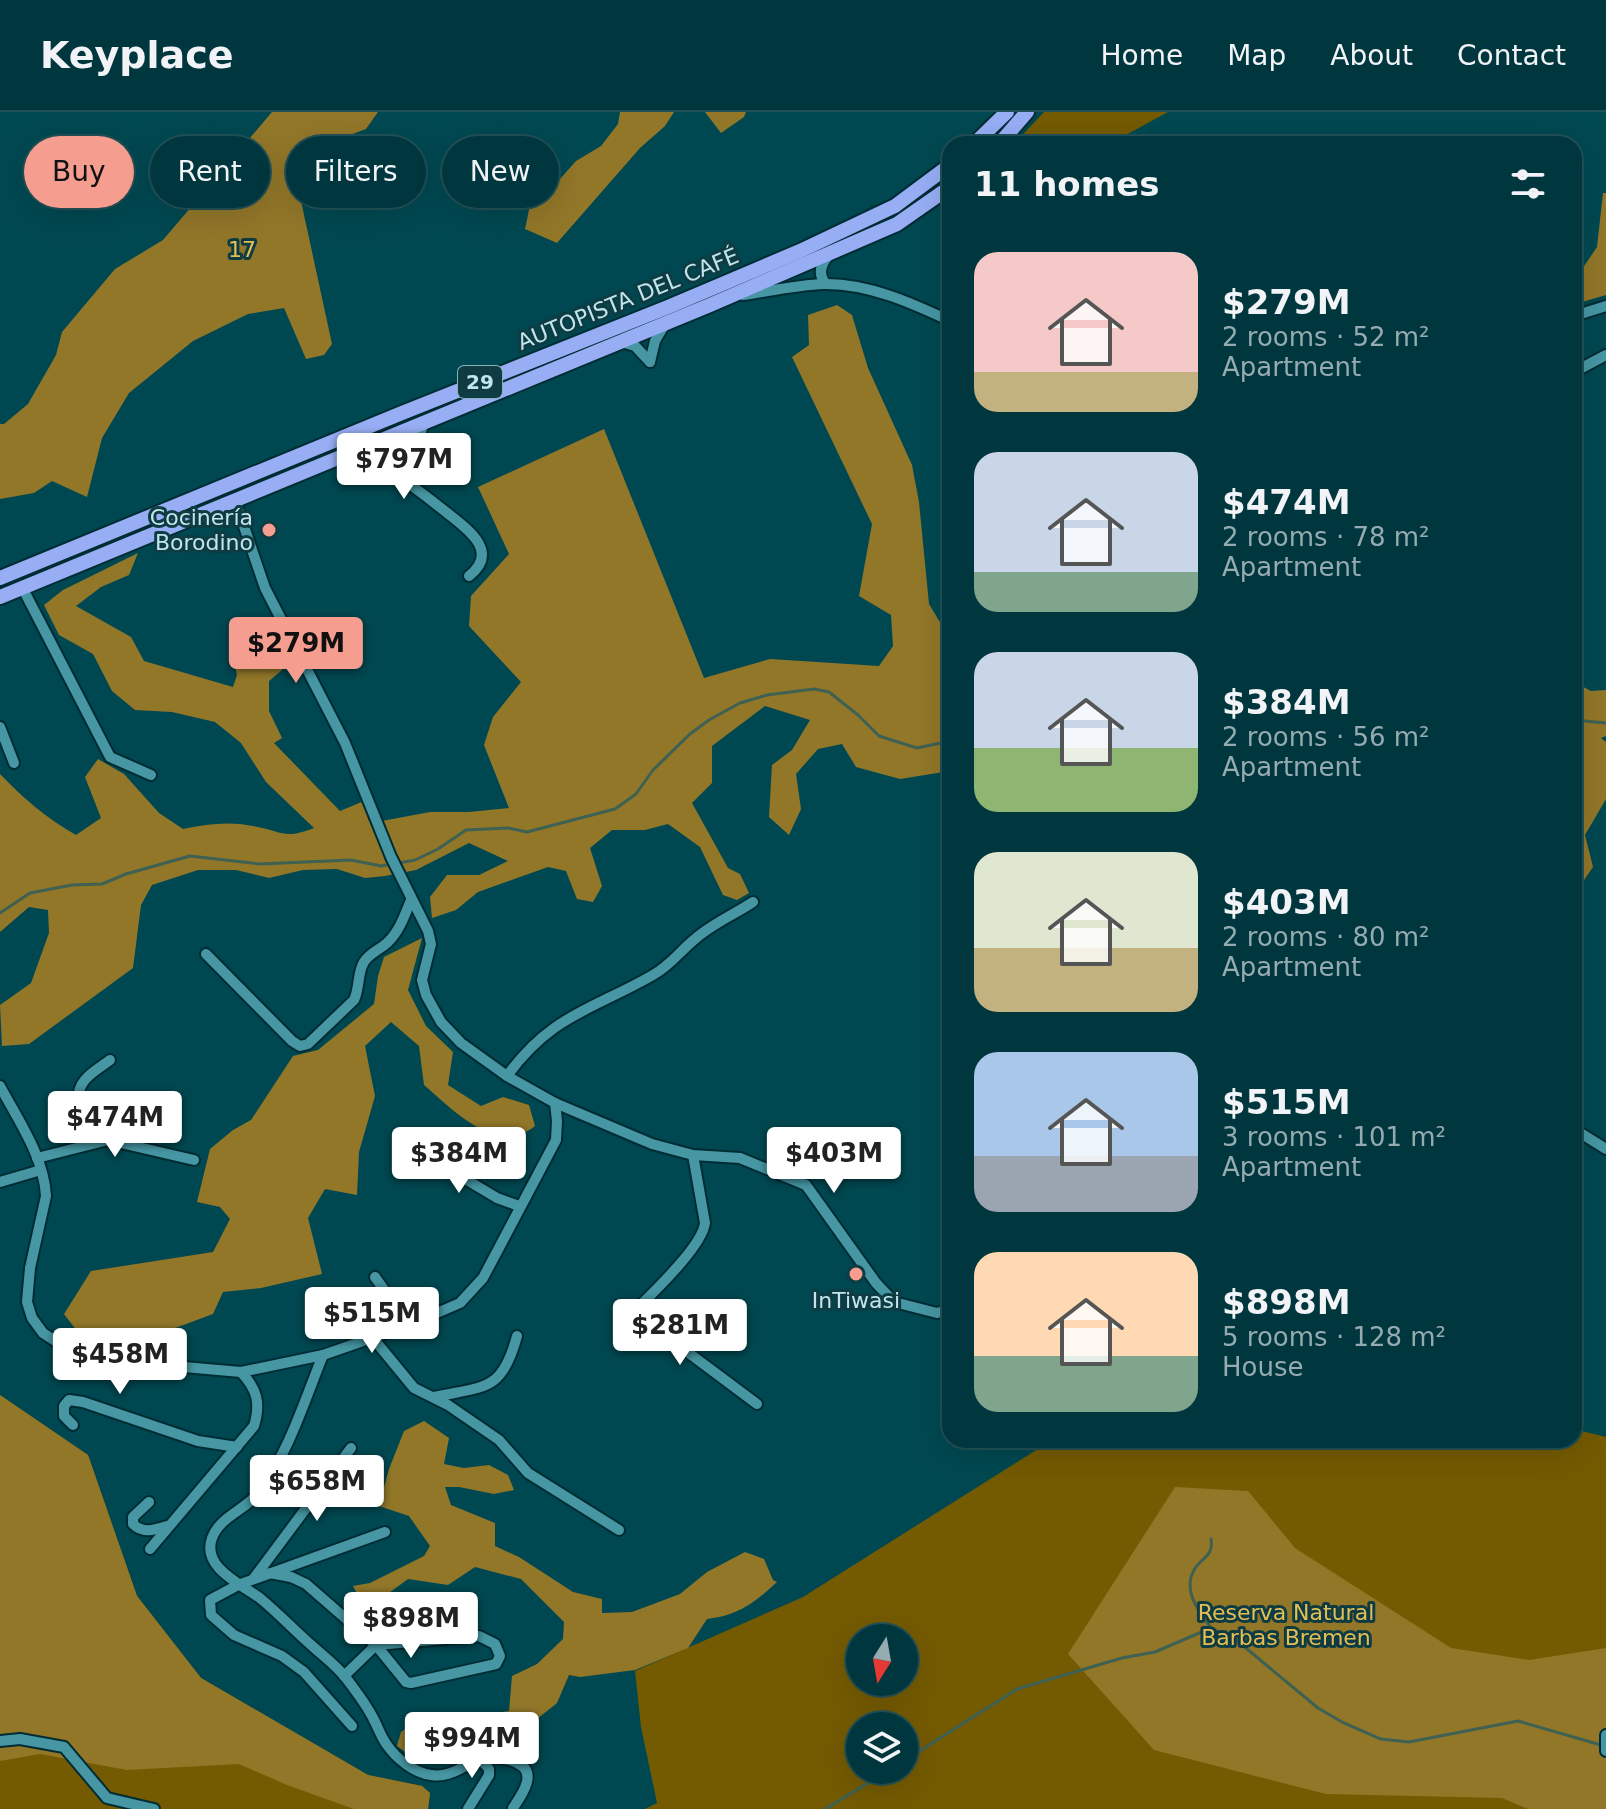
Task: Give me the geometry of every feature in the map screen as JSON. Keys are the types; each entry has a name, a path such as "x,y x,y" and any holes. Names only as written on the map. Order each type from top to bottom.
{"highway":[{"path":"982,136 1007,112"},
{"path":"1006,136 1027,112"},
{"name":"AUTOPISTA DEL CAFÉ","path":"0,578 785,257 895,206 942,171"},
{"name":"AUTOPISTA DEL CAFÉ","path":"0,597 729,297 897,224 942,193"}],"street":[{"path":"826,284 821,279 822,263 833,251"},
{"path":"729,297 826,284 867,290 942,318"},
{"path":"1582,314 1606,306"},
{"path":"621,342 635,346 650,362 655,341 665,324"},
{"path":"1582,368 1606,355"},
{"path":"424,422 407,477 410,485 475,535 481,548 481,561 478,569 469,576"},
{"path":"235,500 265,588 345,743 391,857 428,931 431,944 422,980 426,995 441,1022 507,1076 555,1103 652,1144 693,1155 740,1158 806,1185 854,1253 894,1302 937,1313 942,1311"},
{"path":"23,589 110,757 151,775"},
{"path":"0,727 14,763"},
{"path":"206,954 292,1041 300,1046 308,1044 354,1000 366,958 387,944 411,900"},
{"path":"507,1076 525,1052 567,1017 653,975 674,962 696,938 753,902"},
{"path":"108,1140 79,1099 78,1091 83,1082 110,1060"},
{"path":"0,1086 37,1158 46,1196 30,1268 27,1302 32,1318 43,1333 60,1344 76,1349 116,1351 161,1365 241,1372 323,1355 409,1325 460,1303 483,1278 556,1140 555,1103"},
{"path":"1582,1134 1606,1149"},
{"path":"37,1158 108,1140 194,1160"},
{"path":"415,1149 497,1198 519,1206"},
{"path":"693,1155 704,1233 628,1318 633,1327 674,1342 757,1404"},
{"path":"0,1182 41,1170"},
{"path":"0,1175 14,1179"},
{"path":"375,1277 409,1325"},
{"path":"434,1397 485,1386 499,1379 510,1361 517,1336"},
{"path":"372,1337 414,1388 434,1397 499,1440 528,1473 619,1530"},
{"path":"323,1355 281,1459 257,1495 224,1521 210,1542 211,1553 220,1570 259,1598 344,1676 372,1715 386,1744 401,1760 431,1775 444,1775 479,1758 506,1758 523,1765 527,1771 525,1789 513,1808"},
{"path":"150,1549 254,1426 259,1403 250,1382 241,1372"},
{"path":"73,1425 64,1416 64,1406 69,1400 198,1441 237,1447"},
{"path":"254,1578 351,1448"},
{"path":"149,1502 133,1517 133,1524 139,1530 167,1526"},
{"path":"352,1726 304,1672 282,1656 234,1635 211,1615 210,1600 254,1578 385,1532"},
{"path":"270,1573 306,1584 376,1645 406,1682 483,1669 496,1664 500,1656 495,1644 479,1636 376,1645 344,1676"},
{"path":"1606,1735 1606,1750"},
{"path":"0,1741 20,1739 64,1747 107,1798 154,1809"},
{"path":"468,1809 489,1775 489,1769 479,1758"}],"green space":[{"name":"17","path":"272,112 378,112 366,129 347,136 286,136 286,208 303,208 332,344 324,355 306,359 284,308 248,314 193,341 129,393 102,438 87,497 52,481 34,493 0,499 0,424 28,404 56,355 62,332 115,269 163,240 190,208 270,208 270,136 252,136"},
{"path":"620,112 674,112 665,126 640,148 557,243 525,229 529,208 559,208 559,180 576,161 601,146 618,124"},
{"path":"705,112 746,112 744,117 721,133"},
{"path":"1044,112 1168,112 1124,136 1022,136"},
{"path":"1603,193 1606,193 1606,295 1582,302 1582,269 1597,247"},
{"path":"837,305 852,315 868,368 912,465 919,502 929,604 942,626 942,772 900,779 856,767 842,744 818,749 796,774 801,809 789,835 769,817 772,765 792,750 810,720 765,706 712,746 712,783 692,803 728,868 740,874 749,893 737,900 723,895 700,847 668,824 645,830 612,830 590,848 602,886 593,902 577,899 566,871 548,867 478,892 456,910 432,918 430,897 447,875 479,875 508,861 469,843 416,870 365,878 337,869 303,870 269,878 236,870 198,870 152,885 141,905 133,968 29,1044 2,1046 0,1005 31,983 49,933 48,910 29,907 0,932 0,774 36,808 76,835 101,818 85,777 98,759 124,774 159,813 183,829 235,824 289,834 314,828 266,782 241,743 215,722 172,712 135,710 112,691 93,654 59,635 44,605 63,590 138,553 129,575 101,587 76,606 131,637 144,661 233,687 237,675 231,650 239,633 252,628 262,632 269,652 281,655 282,670 269,681 269,711 282,738 274,743 340,811 364,801 371,823 430,812 509,808 484,745 493,717 521,682 469,626 471,596 509,554 478,487 604,429 704,678 770,659 879,666 893,646 891,615 859,596 872,524 792,357 809,345 808,315"},
{"path":"1582,686 1591,691 1606,690 1606,736 1601,738 1606,742 1606,799 1585,835 1593,867 1582,883"},
{"path":"422,938 408,990 426,1026 453,1052 448,1085 481,1106 503,1097 529,1105 535,1126 520,1134 506,1136 491,1133 461,1117 424,1085 419,1046 391,1022 365,1046 375,1096 359,1152 357,1195 325,1189 308,1218 322,1274 261,1288 223,1292 213,1314 170,1330 77,1331 64,1314 91,1271 213,1252 230,1219 220,1207 197,1202 210,1149 251,1120 293,1056 318,1050 374,1004 384,957"},
{"path":"0,1395 88,1455 137,1596 201,1678 368,1775 422,1786 430,1793 428,1809 0,1809"},
{"path":"0,1395 88,1455 137,1596 201,1678 368,1775 422,1786 430,1793 428,1809 354,1809 239,1764 127,1770 40,1754 0,1761"},
{"path":"424,1421 449,1438 444,1464 464,1468 489,1465 508,1475 514,1490 494,1494 445,1487 451,1505 495,1523 495,1546 519,1557 573,1592 602,1599 602,1613 632,1612 680,1594 707,1572 745,1552 764,1559 773,1580 777,1582 745,1607 707,1619 688,1648 635,1670 580,1677 569,1675 557,1703 532,1723 527,1750 486,1748 466,1752 448,1762 415,1759 397,1746 401,1732 413,1724 509,1711 512,1676 537,1664 563,1639 564,1622 521,1579 475,1567 448,1585 408,1579 378,1601 360,1599 353,1586 370,1583 424,1556 430,1546 409,1516 379,1506 404,1431"},
{"name":"Reserva Natural Barbas Bremen","path":"1582,1431 1606,1437 1606,1809 645,1809 657,1803 641,1727 635,1671 803,1597 1039,1448 1582,1448"},
{"path":"1175,1487 1248,1491 1295,1548 1451,1648 1529,1660 1606,1648 1606,1809 1528,1809 1502,1798 1326,1794 1154,1750 1068,1654"}],"waterway":[{"path":"399,863 415,860 438,849 466,830 508,828 527,832 615,809 636,794 653,770 690,734 740,703 767,695 814,689 829,692 879,736 917,748 942,743"},
{"path":"1582,721 1606,723"},
{"path":"0,913 30,893 72,885 102,884 190,856 260,864 351,860 381,866 391,864"},
{"path":"1211,1539 1211,1550 1194,1570 1190,1586 1194,1600 1211,1628"},
{"path":"918,1752 1017,1689 1122,1658 1155,1652 1211,1628 1235,1639 1318,1708 1381,1739 1409,1742 1518,1721 1601,1745"},
{"path":"825,1809 867,1784"}],"place":[{"name":"Cocinería Borodino","path":"269,530"},
{"name":"InTiwasi","path":"856,1274"}]}
